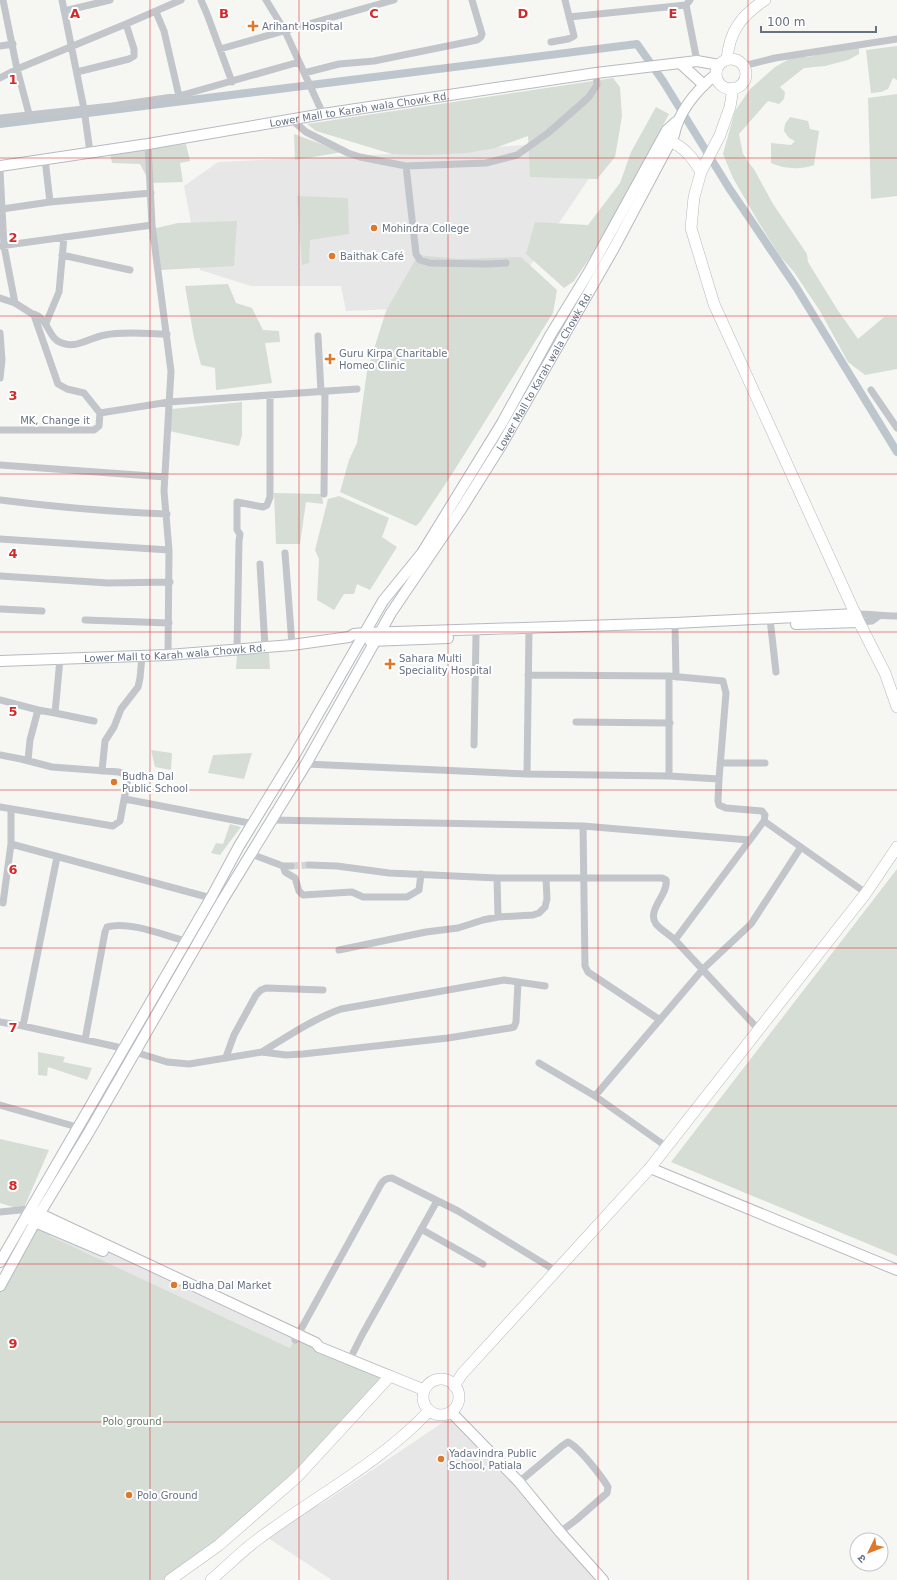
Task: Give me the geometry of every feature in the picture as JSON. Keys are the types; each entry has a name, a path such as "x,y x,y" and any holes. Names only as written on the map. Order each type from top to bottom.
{"main road":[{"path":"721,66 736,60 743,66 746,75 742,84 733,88 724,86 718,79 721,66 728,46 739,23 753,8 765,0"},
{"name":"Lower Mall to Karah wala Chowk Rd.","path":"0,166 148,144 323,114 596,73 697,61 721,66"},
{"path":"680,63 704,85"},
{"name":"Lower Mall to Karah wala Chowk Rd.","path":"0,661 168,655 292,645 349,637 354,634 363,637 378,637 409,585 460,511 502,444 610,255 674,135 677,121 696,92 721,66"},
{"path":"733,88 730,107 720,135 703,169 694,197 691,228 714,304 858,618 885,673 897,707"},
{"path":"0,1262 122,1048 211,898 239,846 272,794 383,601 422,553 479,462 551,334 590,270 667,130 677,121"},
{"path":"670,141 681,146 703,169"},
{"path":"479,462 488,467"},
{"path":"378,637 858,618"},
{"path":"378,637 476,636 529,631"},
{"path":"0,1286 37,1218 271,820 306,764 378,637"},
{"path":"272,794 284,799"},
{"path":"454,1386 462,1374 650,1168 866,892 897,847"},
{"path":"650,1168 897,1270"},
{"path":"28,1213 297,1338 316,1344 319,1347 424,1390"},
{"path":"170,1580 219,1545 297,1477 390,1376"},
{"path":"438,1380 450,1382 454,1386 458,1397 458,1403 451,1412 440,1415 429,1411 423,1401 424,1390 428,1385 438,1380"},
{"path":"211,1580 256,1540 362,1467 414,1427 429,1411"},
{"path":"451,1412 519,1482 560,1532 603,1580"}],"street":[{"path":"3,0 4,17 29,114"},
{"path":"62,0 77,72 90,152"},
{"path":"64,11 110,0"},
{"path":"0,78 17,69 156,12 181,0"},
{"path":"201,0 232,82"},
{"path":"266,0 285,31 323,114"},
{"path":"220,49 394,0"},
{"path":"304,73 339,64 374,61 477,40 482,34 472,0"},
{"path":"551,42 568,39 574,36 565,0"},
{"path":"569,17 688,2 697,61"},
{"path":"156,12 164,31 179,96"},
{"path":"77,72 129,59 134,56 134,49 126,24"},
{"path":"743,66 775,58 897,39"},
{"path":"0,46 12,44"},
{"path":"0,118 29,114 84,112 179,96 299,62"},
{"path":"292,120 306,132 348,153 360,157 406,166 486,163 517,155 548,133 588,98 597,85 596,73"},
{"path":"148,144 152,225 171,371 164,491 170,582 168,655"},
{"path":"45,159 50,202"},
{"path":"406,166 416,254 420,260 430,263 506,263"},
{"path":"0,170 2,246 15,303"},
{"path":"2,209 50,202 151,192"},
{"path":"2,246 152,225"},
{"path":"46,323 59,292 64,237"},
{"path":"62,255 130,270"},
{"path":"0,300 15,303 34,315 33,314 40,316 46,323 54,338 60,343 66,345 76,345 107,334 167,334"},
{"name":"MK, Change it","path":"0,430 94,430 99,426 100,413 84,393 67,390 58,384 34,315"},
{"path":"0,332 2,360 0,378"},
{"path":"318,336 323,392 324,494"},
{"path":"100,413 169,402 357,389"},
{"path":"871,390 897,428"},
{"path":"237,650 240,534 237,530 237,502 263,507 268,502 270,497 270,396"},
{"path":"0,465 165,477"},
{"path":"0,500 61,508 166,514"},
{"path":"0,539 169,550"},
{"path":"285,553 292,645"},
{"path":"260,564 265,647"},
{"path":"0,576 108,583 170,582"},
{"path":"0,609 42,611"},
{"path":"858,618 872,614 879,616 897,616"},
{"path":"85,620 169,623"},
{"path":"770,622 776,672"},
{"path":"670,776 670,723 675,626"},
{"path":"527,774 529,631"},
{"path":"474,745 476,636"},
{"path":"102,771 107,736 114,727 121,709 138,687 142,656"},
{"path":"55,713 60,659"},
{"path":"528,675 672,676 723,681 726,693 720,763 719,805 726,808 762,811 766,815 764,821 675,940"},
{"path":"0,700 38,710 94,721"},
{"path":"28,760 30,740 38,710"},
{"path":"576,722 670,723"},
{"path":"0,755 28,760 52,767 119,772 126,775 128,778 120,821 113,826 0,807"},
{"path":"720,763 765,763"},
{"path":"306,764 527,774 670,776 719,779"},
{"path":"125,799 254,824"},
{"path":"3,903 11,844 12,810"},
{"path":"271,820 583,826 749,840"},
{"path":"764,821 866,892"},
{"path":"583,826 585,966 588,972 660,1020"},
{"path":"11,844 211,898"},
{"path":"596,1096 703,969 751,924 801,847"},
{"path":"251,854 287,866 285,872 296,878 299,891 303,895 352,892 363,897 407,897 419,890 421,874"},
{"path":"23,1026 57,857"},
{"path":"309,865 337,866 389,873 497,878 662,878 666,880 667,885 655,910 654,917 656,924 675,940 759,1030"},
{"path":"497,878 498,917"},
{"path":"339,950 426,932 458,928 498,917 533,915 539,913 545,907 547,899 546,878"},
{"path":"86,1040 105,932 108,927 116,925 133,927 186,941"},
{"path":"262,1052 300,1029 341,1009 504,980 545,986"},
{"path":"135,1052 176,1064 188,1064 226,1056 262,1052 286,1056 448,1038 510,1028 514,1027 516,1022 518,982"},
{"path":"226,1056 234,1035 256,995 261,990 266,988 323,990"},
{"path":"0,1022 122,1048"},
{"path":"539,1063 596,1096 667,1147"},
{"path":"0,1105 77,1128"},
{"path":"297,1338 384,1180 392,1178 458,1211 556,1271"},
{"path":"350,1359 437,1201"},
{"path":"0,1212 13,1210 28,1213"},
{"path":"421,1229 483,1264"},
{"path":"519,1482 568,1442 598,1474 608,1487 606,1493 560,1532"}],"shaded area":[{"name":"Mohindra College","path":"525,145 600,162 506,302 474,306 346,311 341,286 251,286 200,270 184,186 218,162 412,153"},
{"name":"Budha Dal Market","path":"57,1221 298,1333 290,1348 51,1237"},
{"name":"Yadavindra Public School, Patiala","path":"454,1415 604,1580 332,1580 262,1534 323,1503"}],"green space":[{"path":"857,44 859,54 848,60 825,66 804,68 780,87 785,92 784,99 779,104 768,101 739,134 743,154 755,171 773,204 807,254 808,262 837,309 858,339 884,317 897,317 897,369 865,375 848,362 820,311 794,272 780,256 759,223 733,178 723,154 735,111 750,89 775,67 796,55 804,53 805,57 814,56 815,49"},
{"path":"897,46 897,80 893,78 888,89 881,92 871,93 866,50"},
{"path":"613,78 620,87 622,116 615,157 597,179 530,177 528,136 495,148 467,153 427,155 392,154 316,131 307,124"},
{"path":"897,94 897,196 871,199 868,98"},
{"path":"656,107 669,114 603,238 574,281 564,288 526,254 535,222 588,225 620,183 631,152"},
{"path":"790,117 808,121 810,129 819,131 814,165 803,168 792,168 782,167 771,163 771,143 791,145 795,141 789,138 784,131 785,124"},
{"path":"294,134 343,152 295,160"},
{"path":"186,144 190,161 180,163 183,182 150,183 140,164 112,163 110,153"},
{"path":"297,196 348,198 349,234 310,240 309,263 302,265"},
{"path":"237,221 234,266 161,270 149,238 152,229 178,223"},
{"path":"418,255 459,259 521,257 557,290 553,313 452,474 416,526 340,492 349,460 357,443 367,371 386,311"},
{"path":"228,284 236,303 252,308 263,330 279,331 280,342 265,343 272,383 216,390 215,368 201,365 194,338 185,286"},
{"path":"242,402 242,435 239,446 169,431 171,409"},
{"path":"274,493 322,494 323,504 306,502 300,544 276,544"},
{"path":"339,496 389,518 382,537 397,547 370,590 357,584 354,594 344,594 334,610 317,600 319,559 315,550 328,499"},
{"path":"269,653 270,669 236,669 237,655"},
{"path":"151,750 172,753 171,770 155,767"},
{"path":"252,753 244,779 208,773 213,755"},
{"path":"230,824 241,827 220,855 211,853 216,843 223,844"},
{"path":"897,869 897,1256 671,1162"},
{"path":"38,1052 65,1057 63,1062 92,1068 87,1080 48,1067 47,1076 38,1075"},
{"path":"0,1139 49,1150 23,1210 0,1203"},
{"name":"Polo ground","path":"31,1218 53,1231 50,1236 290,1348 298,1333 386,1374 297,1477 170,1580 0,1580 0,1275"}],"waterway":[{"path":"0,124 637,44 663,81 729,188 796,287 897,452"}],"tunnel":[{"path":"291,866 309,865"}],"place":[{"name":"Arihant Hospital","path":"253,26"},
{"name":"Mohindra College","path":"374,228"},
{"name":"Baithak Café","path":"332,256"},
{"name":"Guru Kirpa Charitable Homeo Clinic","path":"330,359"},
{"name":"Sahara Multi Speciality Hospital","path":"390,664"},
{"name":"Budha Dal Public School","path":"114,782"},
{"name":"Budha Dal Market","path":"174,1285"},
{"name":"Yadavindra Public School, Patiala","path":"441,1459"},
{"name":"Polo Ground","path":"129,1495"}]}
